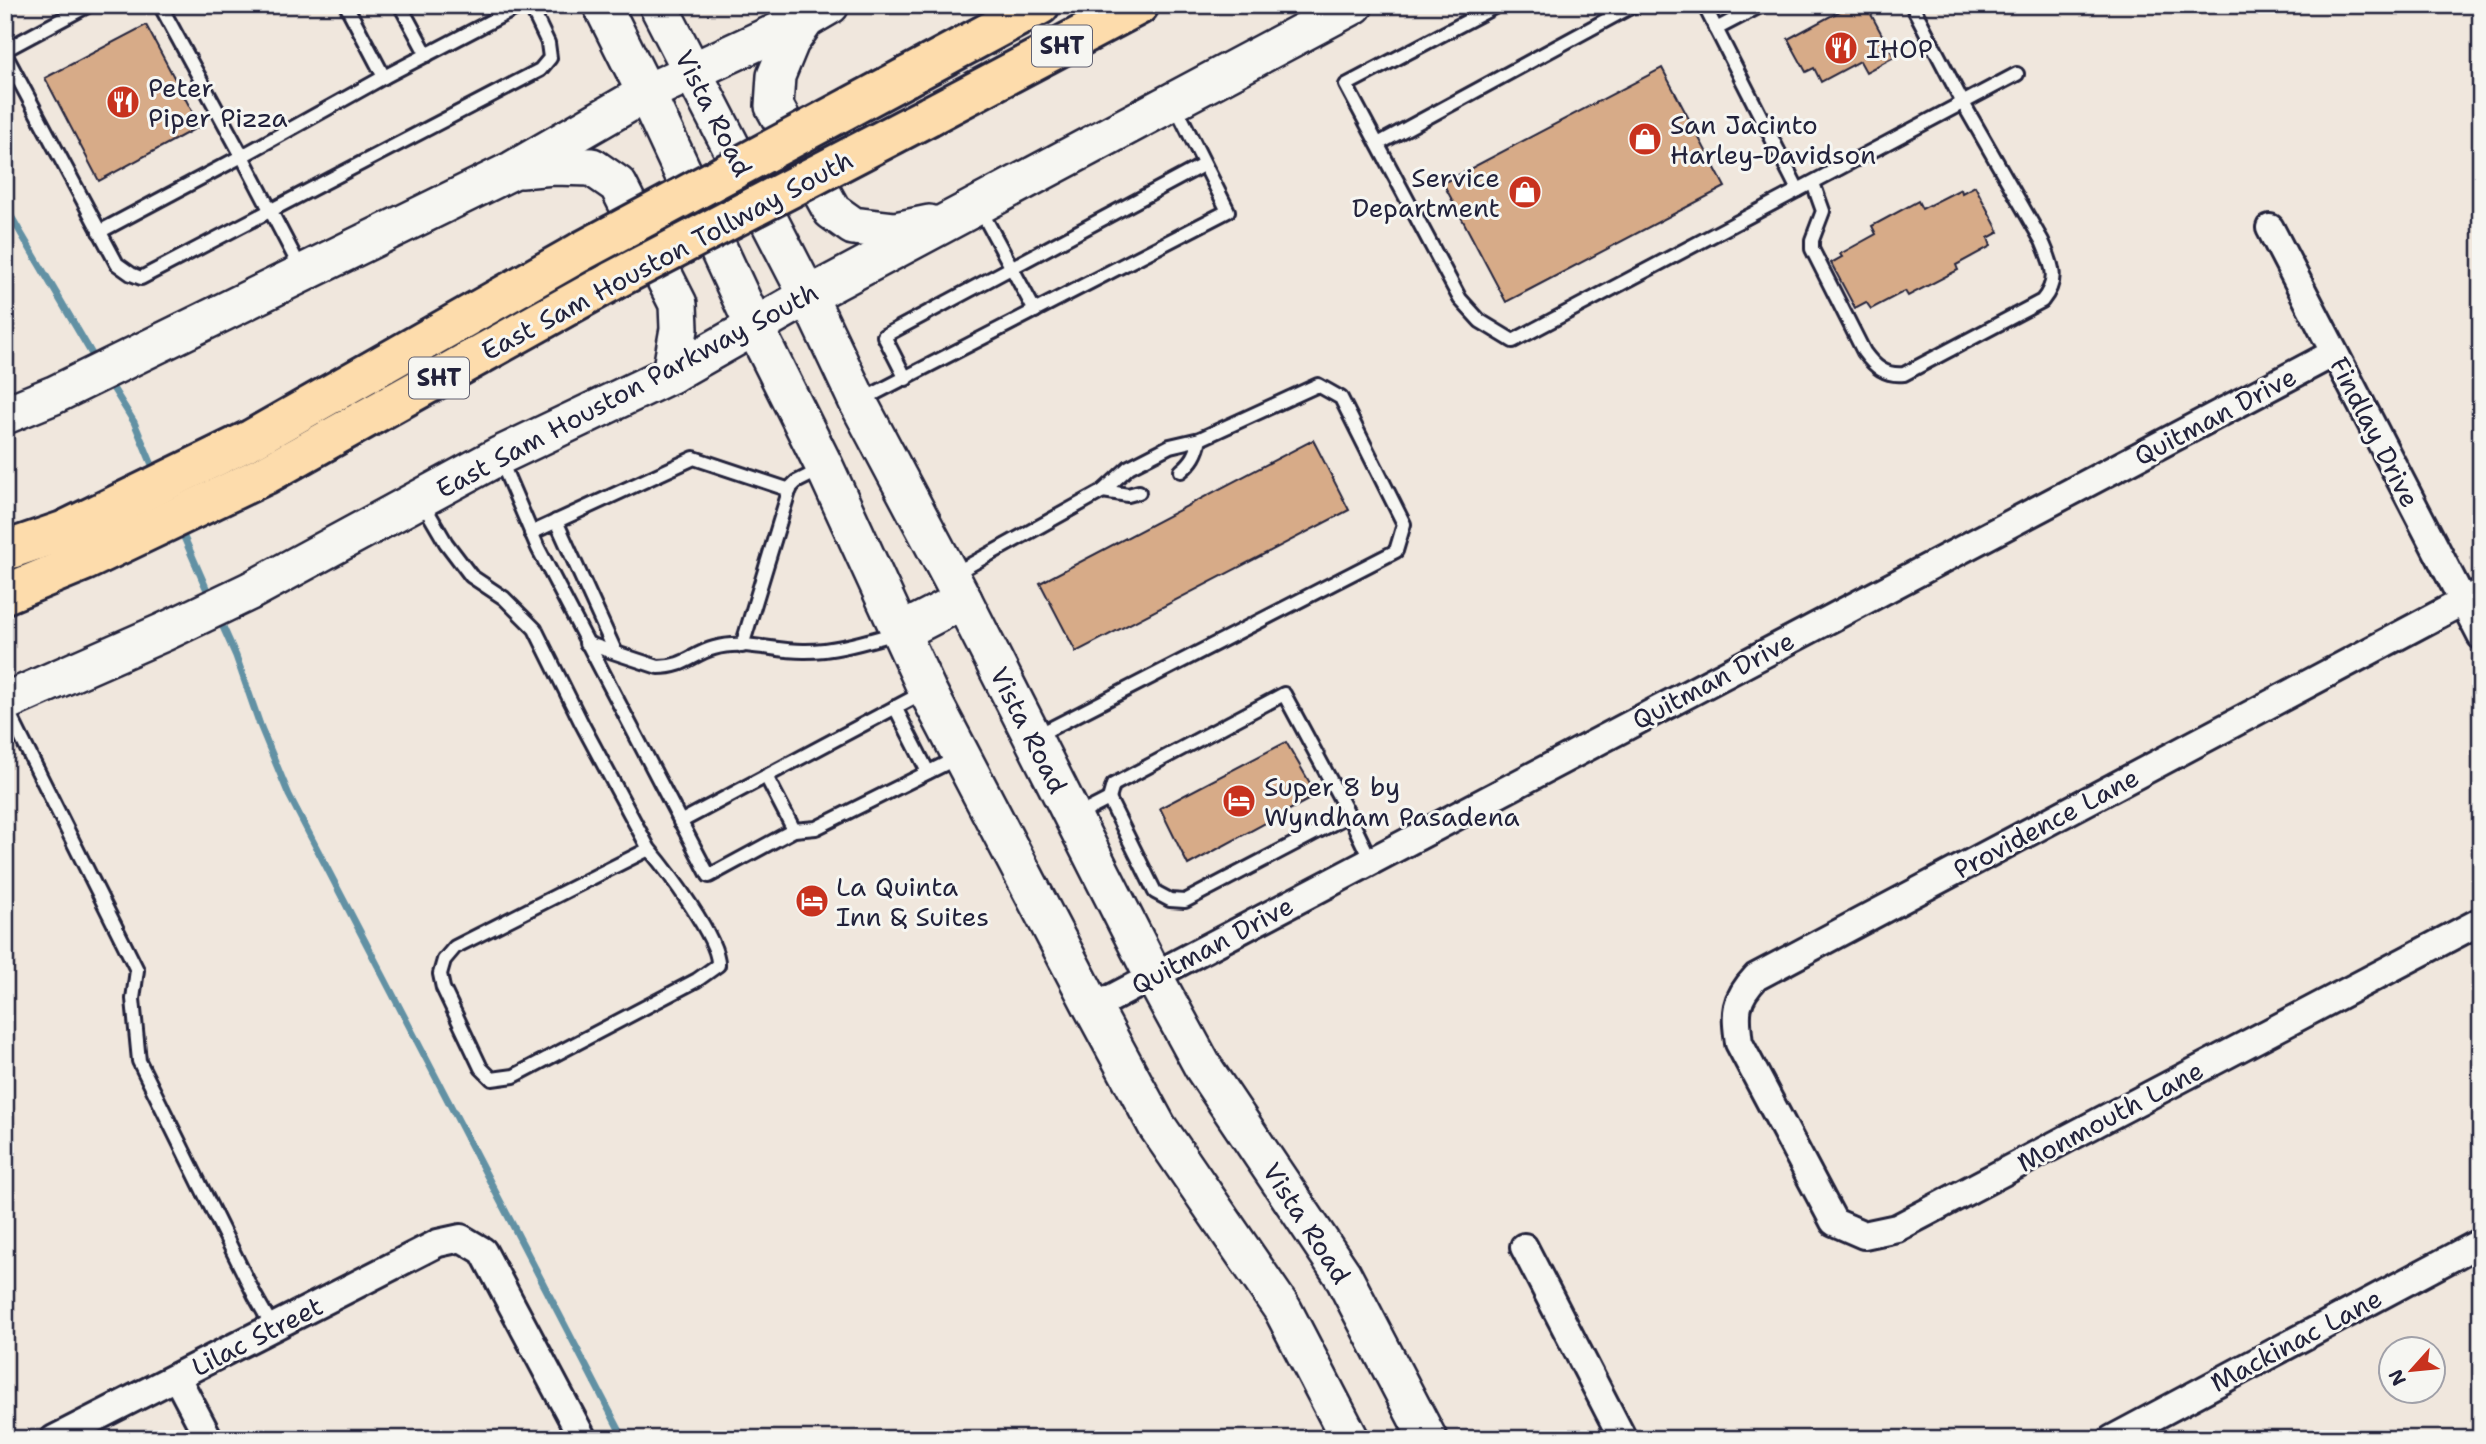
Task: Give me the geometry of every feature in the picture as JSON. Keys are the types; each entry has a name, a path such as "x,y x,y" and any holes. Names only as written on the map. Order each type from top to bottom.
{"highway":[{"name":"East Sam Houston Tollway South","path":"5,594 74,546 252,439 582,251 1040,5"},
{"name":"East Sam Houston Tollway South","path":"5,551 74,546 265,475 612,281 1139,5"}],"street":[{"name":"Vista Road","path":"601,5 646,93 755,328 825,468 927,690 1093,1008 1157,1126 1283,1310 1350,1439"},
{"name":"Vista Road","path":"658,5 808,296 858,402 957,588 1153,975 1203,1067 1342,1274 1428,1439"},
{"name":"East Sam Houston Parkway South","path":"5,703 250,591 499,456 671,374 808,296 1354,5"},
{"path":"5,415 54,395 513,170 646,93 818,12"},
{"path":"818,12 790,42 776,76 774,106 832,211 853,226 895,231 964,213"},
{"path":"513,170 553,166 592,167 618,186 678,304 679,329 671,374"},
{"name":"Findlay Drive","path":"2270,228 2334,353 2472,597 2481,636"},
{"name":"Quitman Drive","path":"1093,1008 2334,353"},
{"path":"901,632 957,588"},
{"name":"Providence Lane","path":"1781,1124 1739,1043 1735,1014 1742,992 1756,977 2472,597"},
{"name":"Monmouth Lane","path":"1781,1124 1834,1222 1864,1235 1897,1228 2481,921"},
{"name":"Lilac Street","path":"54,1439 438,1243 461,1238 483,1251 583,1439"},
{"name":"Mackinac Lane","path":"2112,1439 2481,1242"},
{"path":"1524,1247 1623,1439"},
{"path":"177,1378 209,1439"}],"lane":[{"path":"89,5 5,52 117,264 131,275 141,278 540,70 550,58 548,43 530,5"},
{"path":"160,5 303,272"},
{"path":"346,5 384,77"},
{"path":"400,5 426,55"},
{"path":"99,232 522,5"},
{"path":"1498,5 1346,85 1460,299 1480,321 1513,341 2017,74"},
{"path":"1378,144 1634,5"},
{"path":"1704,5 1798,190"},
{"path":"1716,29 1762,5"},
{"path":"1813,183 1823,211 1812,240 1812,249 1864,352 1872,364 1884,372 1904,374 1919,367 2042,301 2050,291 2054,278 2051,262 2042,242 1963,103 1912,5"},
{"path":"858,402 1228,211 1174,103"},
{"path":"906,379 884,336 1203,165"},
{"path":"964,213 1012,267 1035,311"},
{"path":"957,588 1103,491 1139,461 1170,446 1200,439 1318,385 1341,398 1404,524 1396,551 1032,738"},
{"path":"1181,471 1190,464 1198,451 1200,439"},
{"path":"499,456 531,533 709,876 794,830 817,828 962,755"},
{"path":"531,533 694,458 790,489"},
{"path":"742,646 790,489 796,482 825,468"},
{"path":"1103,491 1128,495 1139,492"},
{"path":"420,499 446,543 471,576 504,598 535,629 649,849 674,879 719,958 718,965 697,980 514,1076 492,1079 481,1068 443,988 440,974 444,960 455,947 649,849"},
{"path":"556,521 615,651"},
{"path":"586,643 658,667 670,667 714,648 753,645 805,651 832,649 901,632"},
{"path":"680,822 927,690"},
{"path":"1349,816 1185,901 1170,900 1155,892 1109,799 1113,785 1284,694 1349,816 1371,861"},
{"path":"5,703 137,970 133,999 139,1061 254,1296 273,1328"},
{"path":"895,707 928,772"},
{"path":"766,776 794,830"},
{"path":"1073,818 1109,799"}],"building":[{"name":"IHOP","path":"1851,5 1866,5 1894,57 1866,72 1860,61 1821,82 1814,68 1806,72 1788,39"},
{"name":"Peter Piper Pizza","path":"146,25 200,126 99,181 45,78"},
{"path":"1662,68 1725,187 1506,302 1443,183"},
{"path":"1975,186 1999,232 1988,238 1991,246 1956,265 1958,270 1908,296 1905,291 1871,309 1866,302 1855,308 1831,263 1842,257 1840,254 1876,234 1872,226 1918,201 1922,209 1961,189 1962,193"},
{"path":"1313,440 1349,510 1076,652 1040,583"},
{"name":"Super 8 by Wyndham Pasadena","path":"1286,742 1317,795 1188,865 1160,808"}],"waterway":[{"path":"5,206 96,361"},
{"path":"108,380 134,422 155,472"},
{"path":"180,528 210,597"},
{"path":"219,618 289,795 624,1439"}],"place":[{"name":"IHOP","path":"1841,48"},
{"name":"Peter Piper Pizza","path":"123,102"},
{"name":"San Jacinto Harley-Davidson","path":"1645,139"},
{"name":"Service Department","path":"1525,192"},
{"name":"Super 8 by Wyndham Pasadena","path":"1239,801"},
{"name":"La Quinta Inn & Suites","path":"812,901"}]}
